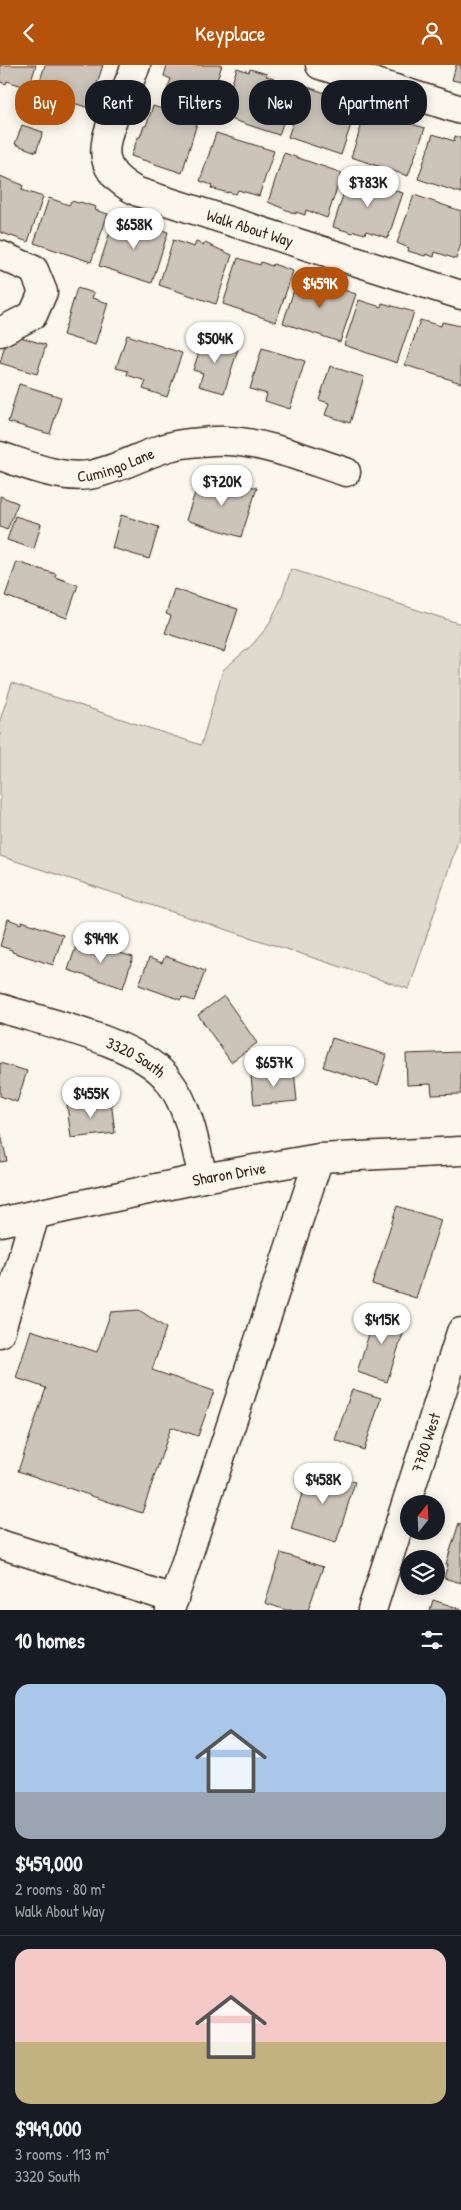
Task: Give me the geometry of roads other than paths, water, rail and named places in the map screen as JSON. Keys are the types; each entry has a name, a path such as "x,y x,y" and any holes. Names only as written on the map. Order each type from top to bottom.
{"street":[{"name":"Walk About Way","path":"136,65 108,132 104,148 107,164 114,176 123,185 138,192 461,295"},
{"path":"320,65 461,110"},
{"path":"0,255 34,270 43,292 33,315 0,332"},
{"name":"Cumingo Lane","path":"0,457 62,475 88,475 122,465 153,451 188,443 228,441 262,446 346,472"},
{"name":"3320 South","path":"0,1007 107,1042 146,1060 168,1079 186,1112 203,1178"},
{"name":"Sharon Drive","path":"0,1222 203,1178 319,1158 461,1151"},
{"path":"0,1543 172,1605 319,1158"},
{"path":"0,1333 35,1215"},
{"name":"7780 West","path":"372,1610 461,1333"}]}
